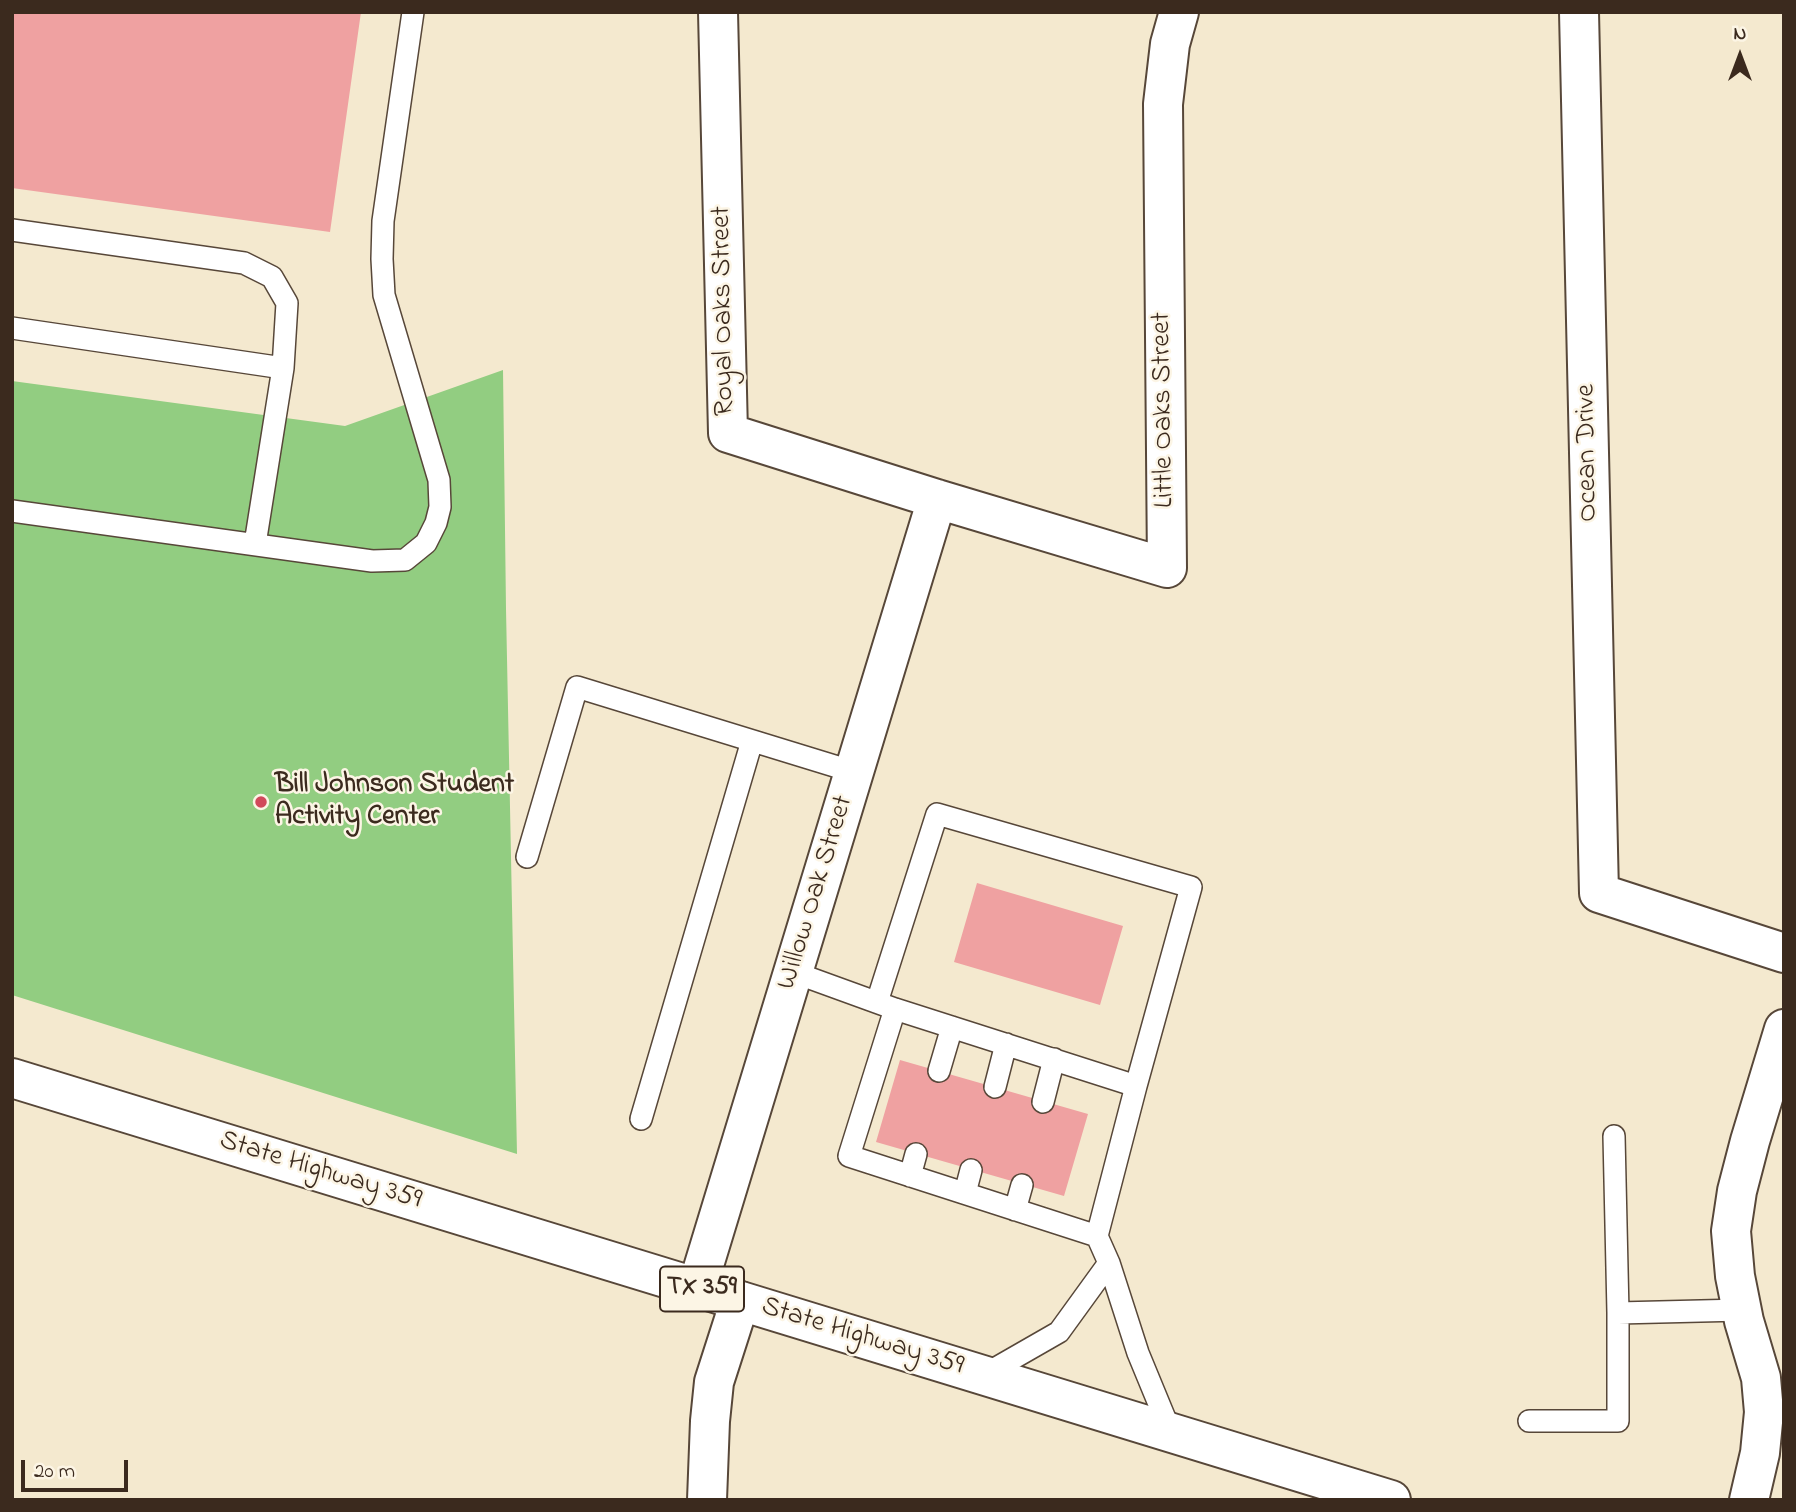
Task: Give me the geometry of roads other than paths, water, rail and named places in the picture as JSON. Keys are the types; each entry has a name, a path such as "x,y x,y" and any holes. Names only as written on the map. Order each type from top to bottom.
{"street":[{"name":"Royal Oaks Street","path":"718,12 728,433 937,499"},
{"name":"Little Oaks Street","path":"937,499 1167,568 1163,104 1170,44 1179,12"},
{"name":"Ocean Drive","path":"1579,12 1599,893 1784,953"},
{"name":"Willow Oak Street","path":"697,1288 937,499"},
{"path":"1749,1500 1760,1453 1764,1412 1761,1378 1735,1276 1731,1231 1749,1141 1784,1029"},
{"name":"State Highway 359","path":"12,1078 1391,1500"},
{"path":"707,1500 714,1382 740,1301"}],"lane":[{"path":"12,510 372,561 405,560 426,543 440,507 439,480 384,295 382,259 383,220 413,12"},
{"path":"12,230 244,264 272,277 287,303 283,368 255,544"},
{"path":"12,328 283,368"},
{"path":"527,857 577,687 854,772"},
{"path":"641,1119 752,741"},
{"path":"1097,1236 849,1156 937,814 1191,887 1097,1236 1109,1263 1138,1353 1171,1433"},
{"path":"793,972 886,1006 1136,1086"},
{"path":"939,1071 951,1027"},
{"path":"995,1087 1006,1044"},
{"path":"1043,1102 1054,1059"},
{"path":"1529,1421 1618,1421 1615,1136"},
{"path":"910,1176 916,1154"},
{"path":"965,1193 971,1170"},
{"path":"1015,1210 1022,1185"},
{"path":"984,1375 1059,1332 1109,1263"},
{"path":"1618,1313 1742,1310"}],"place":[{"name":"Bill Johnson Student Activity Center","path":"261,802"}]}
